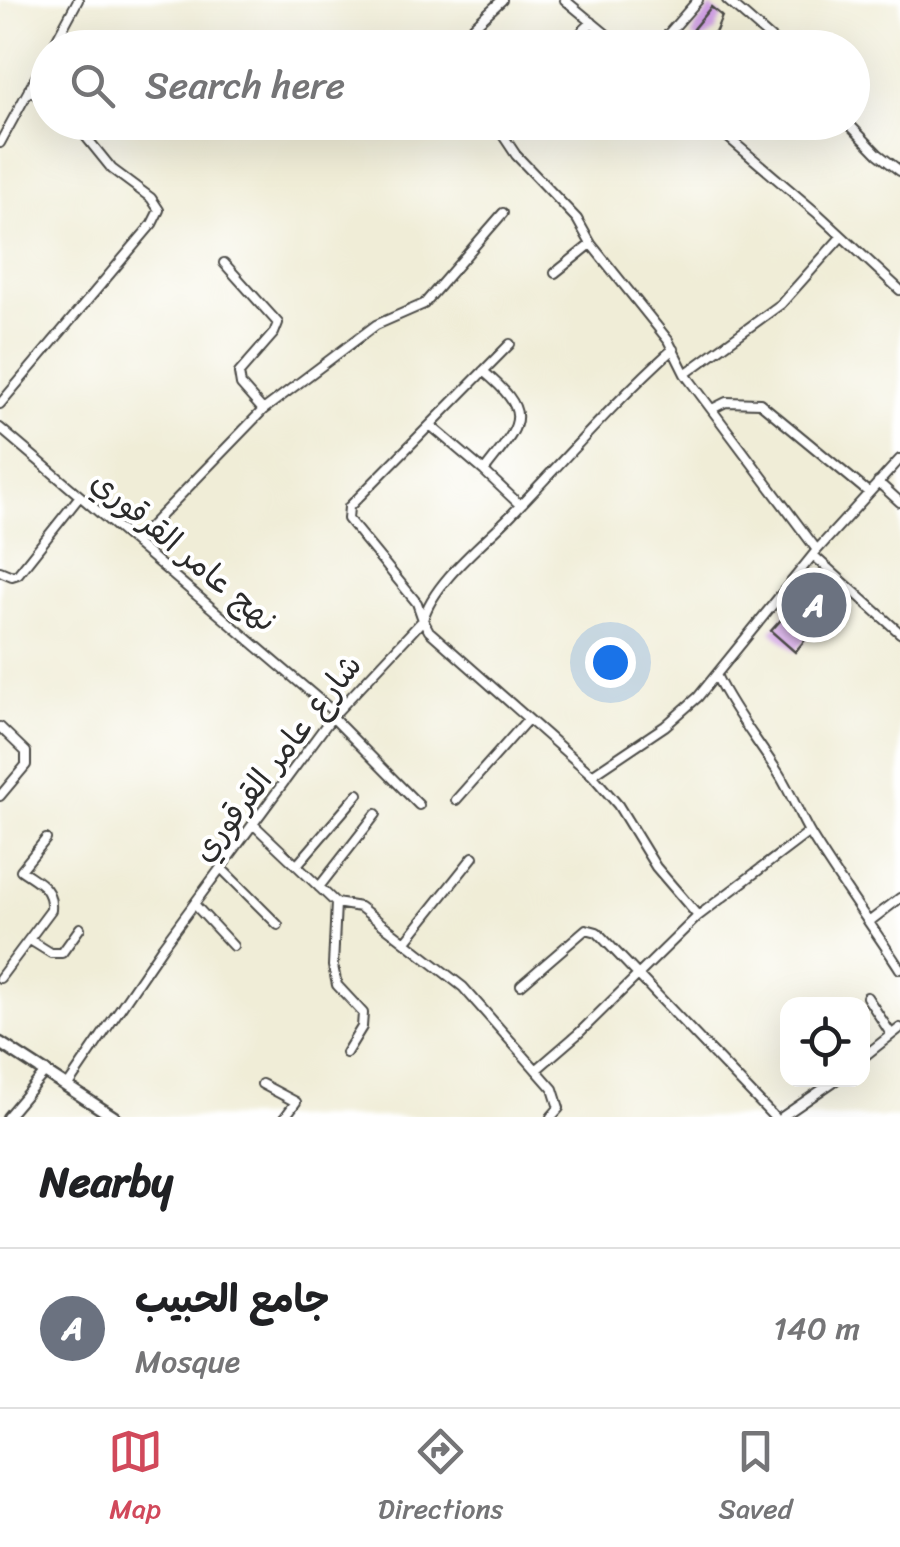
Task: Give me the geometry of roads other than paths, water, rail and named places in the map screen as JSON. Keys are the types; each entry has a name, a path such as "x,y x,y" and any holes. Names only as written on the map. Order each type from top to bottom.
{"street":[{"path":"470,30 502,0"},
{"path":"565,0 602,30"},
{"path":"672,30 698,0"},
{"path":"728,0 762,30"},
{"path":"61,30 75,1"},
{"path":"584,30 592,22"},
{"path":"0,143 30,86"},
{"path":"0,404 152,224 159,210 152,198 112,169 89,140"},
{"path":"506,140 577,218 591,244 673,348 685,374 815,552 900,633"},
{"path":"731,140 900,290"},
{"path":"864,140 900,171"},
{"path":"136,541 263,410 376,324 424,304 503,213"},
{"path":"685,374 781,304 841,238"},
{"path":"555,274 591,244"},
{"path":"224,263 278,323 239,373 241,385 263,410"},
{"path":"510,344 349,507 348,519 418,604 429,631 592,775 618,805 656,867 698,916"},
{"name":"شارع عامر القرقوري","path":"68,1085 333,715 423,620 434,596 626,391 673,348"},
{"path":"484,371 506,390 518,424 484,471"},
{"path":"712,408 726,402 760,403 868,492"},
{"path":"430,425 520,505"},
{"name":"نهج عامر القرقوري","path":"0,428 136,541 333,715 419,805"},
{"path":"592,775 664,726 717,677 815,552 900,459"},
{"path":"878,482 900,502"},
{"path":"0,572 18,574 80,496"},
{"path":"717,677 734,712 784,781 846,892 900,969"},
{"path":"456,800 528,719"},
{"path":"0,727 26,752 26,765 0,796"},
{"path":"296,866 358,794"},
{"path":"319,887 376,814"},
{"path":"254,824 336,904 360,907 463,987 558,1098 559,1108 552,1117"},
{"path":"536,1070 698,916 810,832"},
{"path":"0,978 51,910 48,888 20,870 46,838"},
{"path":"406,941 474,857"},
{"path":"222,869 278,925"},
{"path":"870,921 900,898"},
{"path":"336,904 333,966 337,985 363,1012 362,1027 346,1053"},
{"path":"195,906 234,946"},
{"path":"30,940 51,954 62,953 80,928"},
{"path":"521,986 586,929 597,932 778,1117 825,1087"},
{"path":"870,1002 891,1034"},
{"path":"870,1051 900,1028"},
{"path":"0,1043 114,1117"},
{"path":"7,1117 46,1071"},
{"path":"262,1084 296,1102 285,1117"}],"place":[{"name":"جامع الحبيب","path":"814,605"}]}
